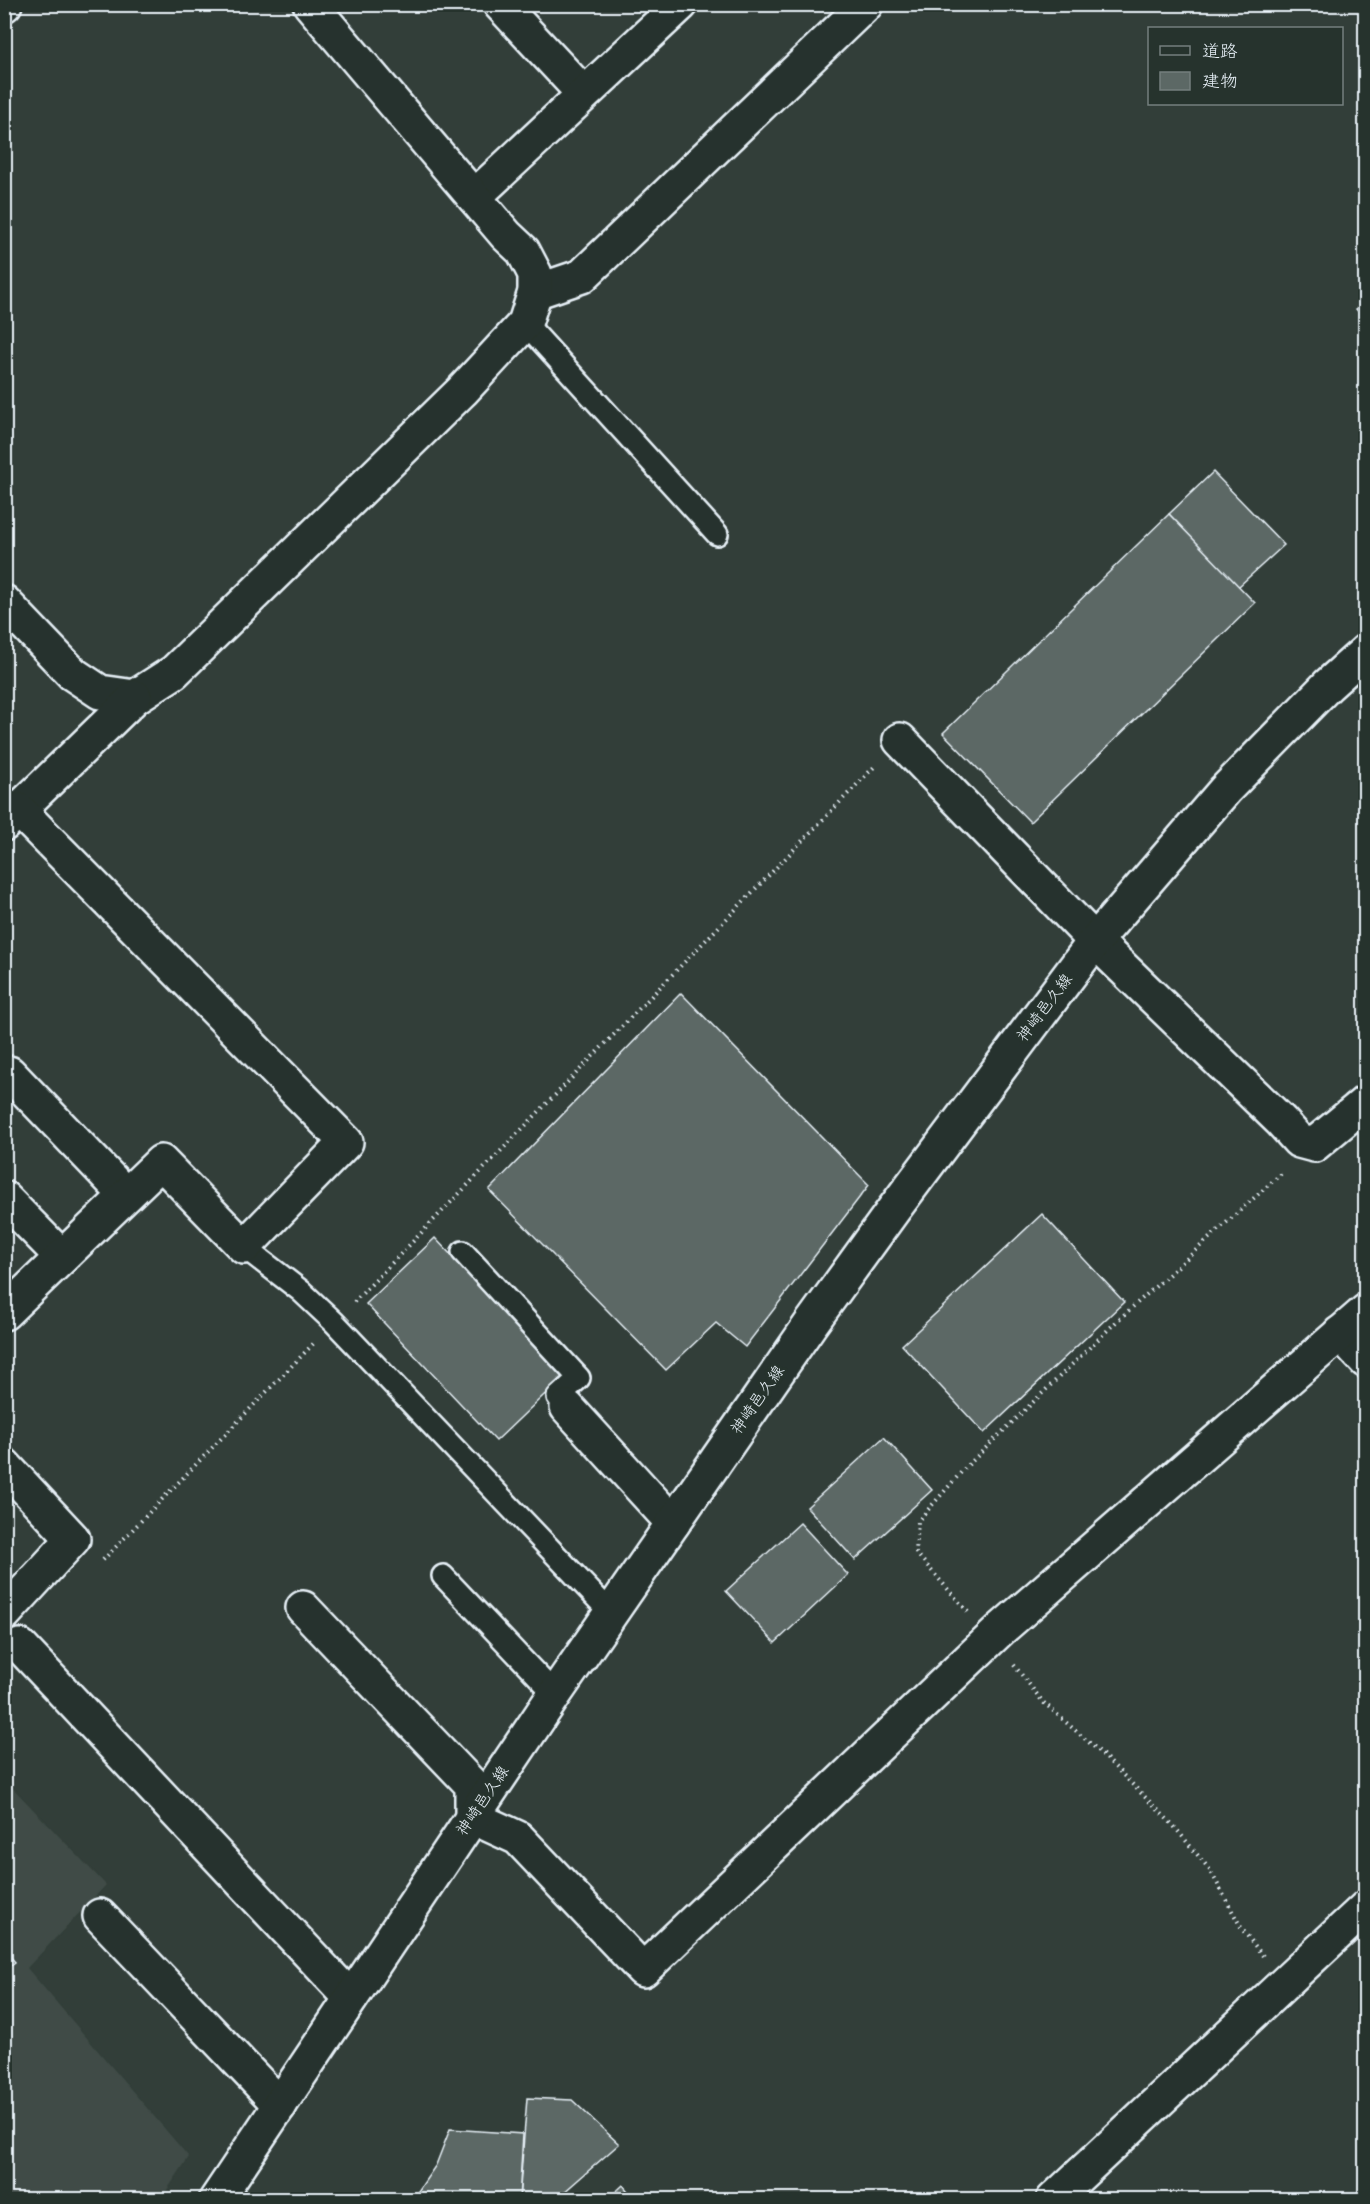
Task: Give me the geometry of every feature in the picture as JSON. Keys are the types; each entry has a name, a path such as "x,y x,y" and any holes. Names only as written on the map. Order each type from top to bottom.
{"street":[{"path":"4,1312 161,1162 244,1246 346,1142 12,817 135,697 174,672 462,392 525,323 535,292 534,274 523,251 474,197 310,4"},
{"path":"500,4 584,94"},
{"path":"535,292 582,276 866,4"},
{"path":"474,197 584,94 665,10"},
{"path":"4,602 73,674 100,692 135,697"},
{"name":"神崎邑久線","path":"216,2199 472,1817 817,1315 1095,942 1226,790 1328,685 1365,651"},
{"path":"900,740 1095,942 1299,1141 1314,1145 1365,1102"},
{"path":"9,1073 126,1195"},
{"path":"4,1198 62,1257"},
{"path":"303,1608 472,1785 472,1817 518,1838 642,1970 1000,1630 1365,1311"},
{"path":"1340,1333 1365,1360"},
{"path":"567,1407 673,1523"},
{"path":"4,1465 73,1539 4,1614"},
{"path":"20,1646 351,1998"},
{"path":"1053,2199 1365,1907"},
{"path":"100,1916 280,2105"}],"lane":[{"path":"525,323 717,534"},
{"path":"244,1246 301,1291 334,1322 611,1613"},
{"path":"463,1252 579,1378 558,1397 567,1407"},
{"path":"443,1576 555,1695"}],"path":[{"path":"102,1560 900,740"}],"shaded area":[{"path":"4,1779 106,1885 27,1968 189,2157 161,2199 5,2199"}],"building":[{"path":"1366,300 1366,320 1356,309"},
{"path":"1213,472 1284,545 1238,587 1169,514"},
{"path":"1169,514 1255,603 1030,822 943,733"},
{"path":"681,993 869,1185 745,1347 716,1323 666,1370 489,1190"},
{"path":"1042,1214 1124,1302 984,1433 902,1345"},
{"path":"435,1238 565,1375 496,1441 366,1304"},
{"path":"884,1437 932,1490 855,1560 807,1507"},
{"path":"800,1523 848,1575 775,1643 726,1591"},
{"path":"4,1950 15,1962 4,1971"},
{"path":"527,2098 572,2100 619,2144 555,2200 519,2200"},
{"path":"450,2129 523,2134 519,2200 412,2200 436,2165"},
{"path":"623,2185 635,2200 607,2200"}]}
